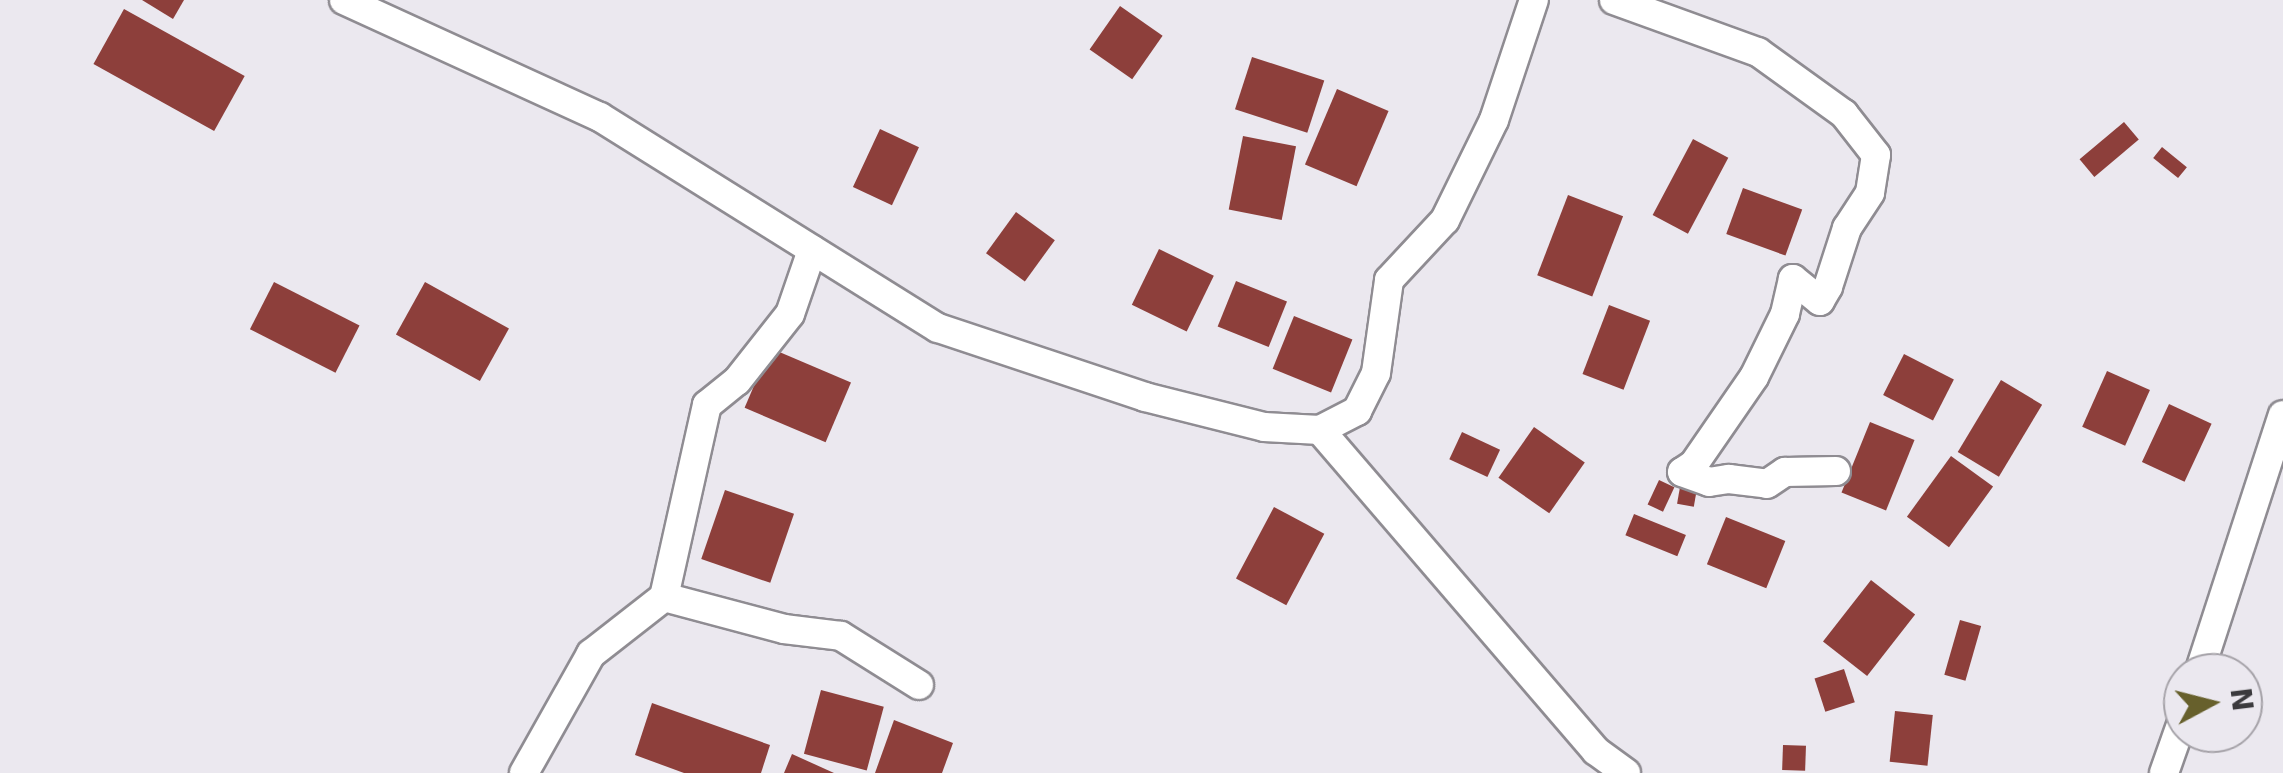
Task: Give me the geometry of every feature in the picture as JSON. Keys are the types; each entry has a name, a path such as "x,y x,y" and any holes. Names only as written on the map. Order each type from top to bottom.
{"street":[{"path":"344,0 600,117 938,328 1145,397 1264,427 1320,430 1357,411 1376,373 1389,280 1446,220 1494,120 1534,0"},
{"path":"1614,0 1758,52 1844,114 1876,155 1870,193 1847,228 1820,301 1794,279 1785,314 1754,377 1694,464 1682,472 1709,482 1729,478 1767,484 1785,472 1836,471"},
{"path":"524,773 591,654 664,597 707,404 737,380 790,314 812,250"},
{"path":"2206,653 2283,415"},
{"path":"1320,430 1596,751 1626,773"},
{"path":"664,597 784,629 840,636 919,685"}],"building":[{"path":"142,0 184,0 173,19"},
{"path":"1120,6 1163,36 1132,79 1090,49"},
{"path":"124,9 245,76 214,131 93,64"},
{"path":"1252,57 1324,80 1307,133 1235,109"},
{"path":"1337,89 1389,111 1357,186 1305,164"},
{"path":"2124,122 2139,140 2094,177 2080,159"},
{"path":"880,129 919,147 892,205 853,187"},
{"path":"1243,136 1296,146 1282,220 1229,210"},
{"path":"1693,139 1728,158 1688,234 1653,215"},
{"path":"2162,147 2187,167 2178,178 2153,158"},
{"path":"1743,188 1802,210 1785,256 1726,234"},
{"path":"1568,195 1623,216 1592,296 1537,275"},
{"path":"1016,212 1055,240 1025,281 986,253"},
{"path":"1159,249 1214,276 1187,331 1132,305"},
{"path":"1236,281 1287,302 1269,347 1218,326"},
{"path":"274,282 360,326 335,373 250,329"},
{"path":"425,282 509,329 480,381 396,334"},
{"path":"1609,305 1650,321 1624,390 1582,374"},
{"path":"1294,316 1352,340 1331,392 1273,369"},
{"path":"770,348 851,382 826,442 745,408"},
{"path":"1904,354 1954,379 1933,420 1883,395"},
{"path":"2107,371 2150,390 2125,446 2082,427"},
{"path":"2001,380 2042,405 1999,477 1958,452"},
{"path":"2169,404 2212,424 2185,482 2142,462"},
{"path":"1870,422 1915,440 1886,510 1842,492"},
{"path":"1534,427 1585,463 1549,513 1498,478"},
{"path":"1462,432 1500,450 1487,477 1449,459"},
{"path":"1951,456 1993,487 1949,547 1907,517"},
{"path":"1659,480 1674,487 1663,512 1648,504"},
{"path":"1680,487 1697,490 1694,507 1677,504"},
{"path":"725,490 794,514 770,583 701,559"},
{"path":"1274,507 1324,534 1286,605 1236,579"},
{"path":"1634,514 1686,535 1677,556 1625,535"},
{"path":"1726,517 1785,541 1766,588 1707,564"},
{"path":"1871,580 1915,614 1867,676 1823,641"},
{"path":"1960,620 1981,626 1965,681 1944,675"},
{"path":"1844,669 1855,702 1825,712 1815,679"},
{"path":"821,690 884,707 867,771 804,754"},
{"path":"652,703 770,745 761,773 684,773 635,755"},
{"path":"1895,711 1933,715 1927,766 1890,762"},
{"path":"894,720 953,743 942,773 875,773"},
{"path":"1783,745 1806,746 1805,771 1782,770"},
{"path":"792,754 834,773 784,773"}]}
